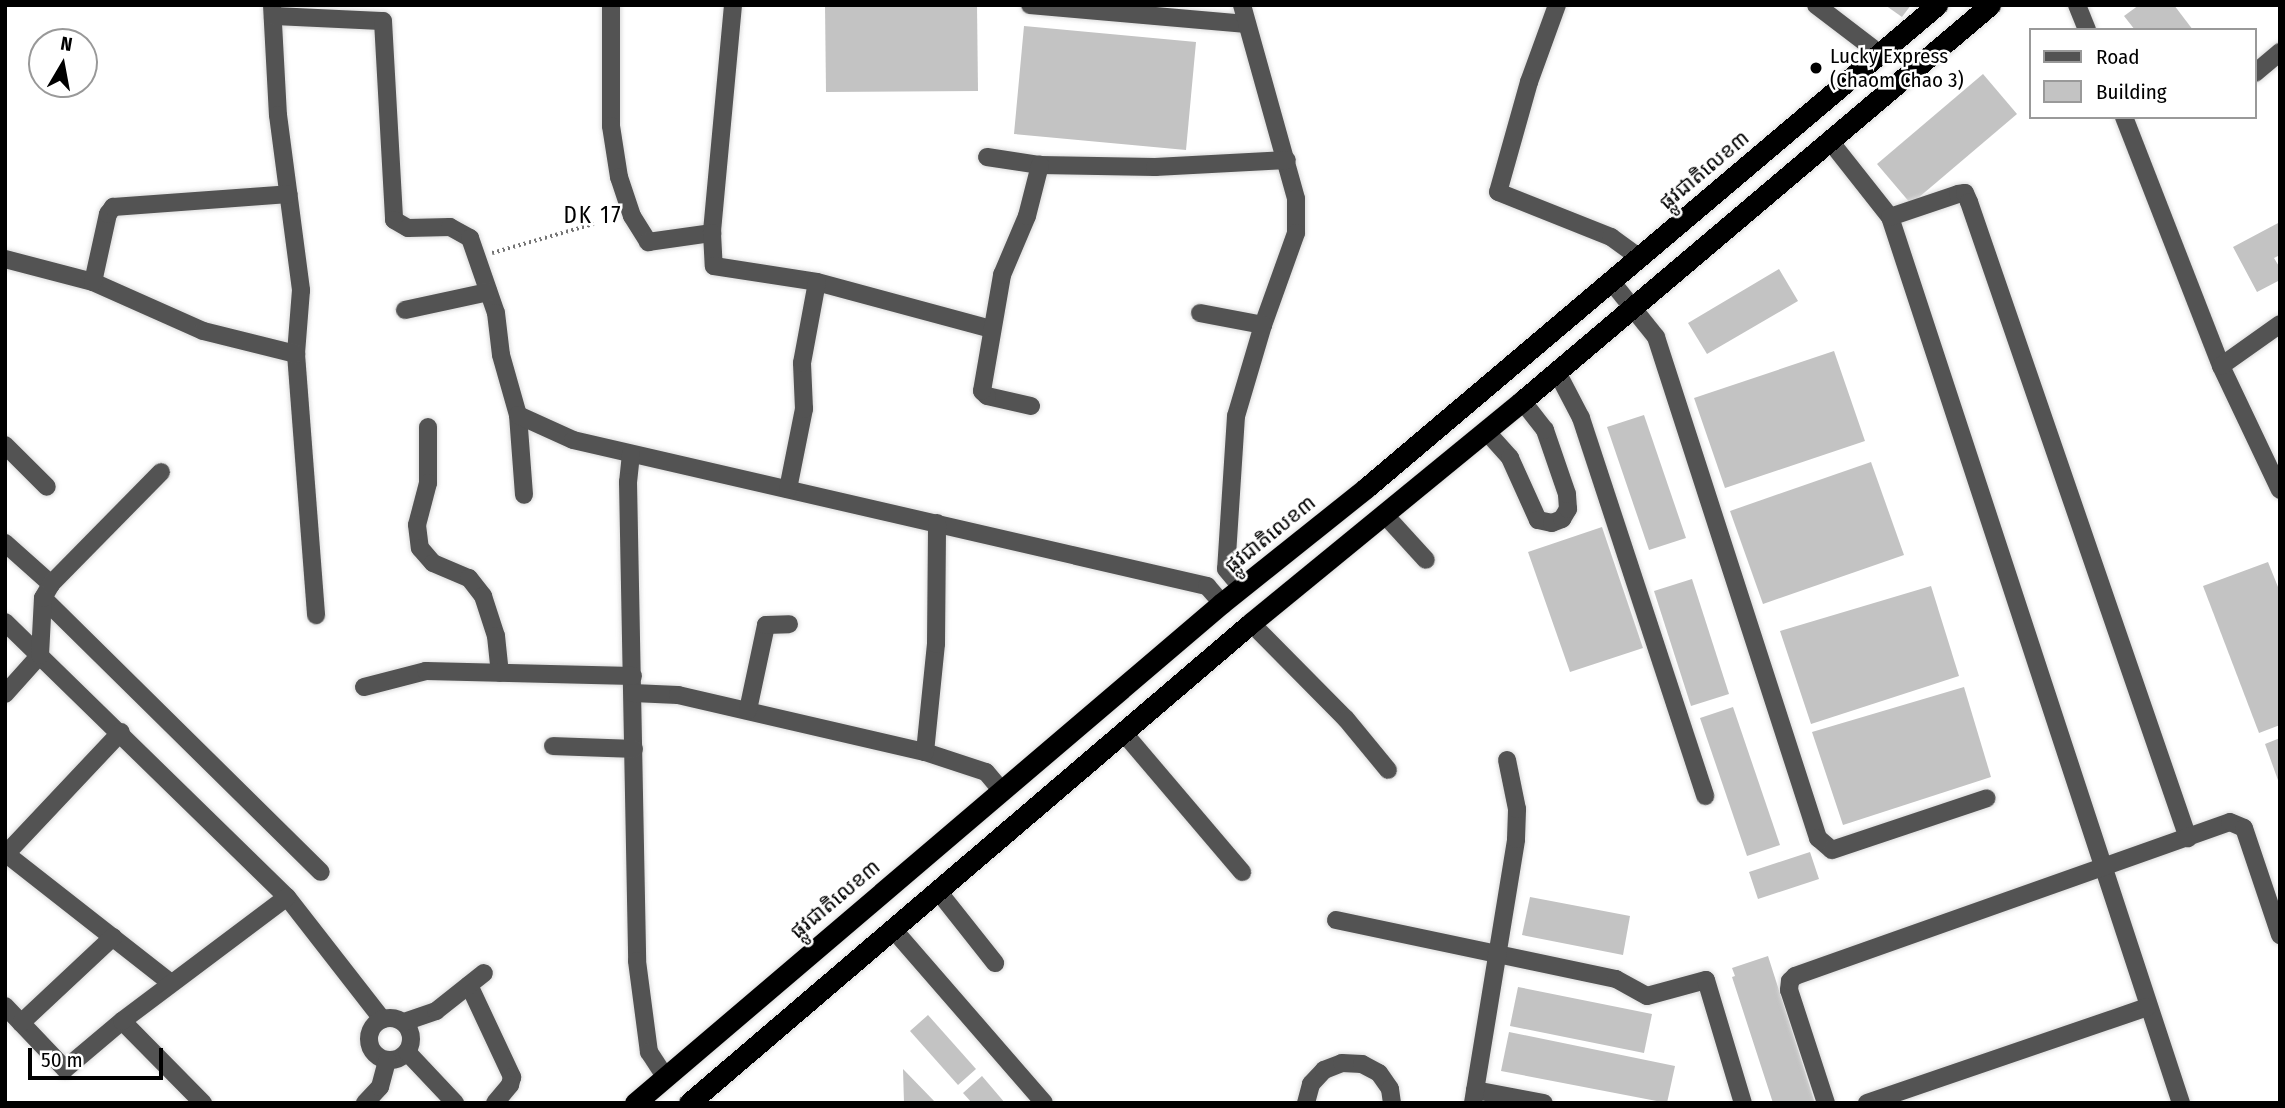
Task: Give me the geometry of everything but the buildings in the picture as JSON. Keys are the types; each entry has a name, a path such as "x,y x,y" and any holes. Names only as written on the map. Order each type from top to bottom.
{"highway":[{"name":"ផ្លូវជាតិលេខ៣","path":"635,1103 1222,603 1611,281 1937,5"},
{"path":"689,1103 1251,623 1557,372 1990,5"}],"street":[{"path":"611,5 611,126 619,177 632,216 648,242 712,233"},
{"path":"733,5 712,233 714,266 817,282 991,330"},
{"path":"1030,5 1246,24"},
{"path":"1242,5 1296,199 1296,233 1262,325 1236,416 1226,569 1242,588"},
{"path":"1557,5 1529,82 1498,192 1611,236 1639,257"},
{"path":"1816,5 1880,54"},
{"path":"2077,5 2086,28"},
{"path":"316,615 296,354 301,290 278,115 272,11 384,13 394,220 408,228 450,227 462,231 470,238 496,313 501,355 518,415 524,495"},
{"path":"2257,71 2280,52"},
{"path":"2125,119 2221,366 2280,490"},
{"path":"1830,141 1889,217 2105,868 2147,1007 2181,1103"},
{"path":"987,157 1040,165 1155,167 1287,160"},
{"path":"1031,406 987,396 982,391 1002,275 1027,216 1040,165"},
{"path":"1889,217 1965,193 2189,838"},
{"path":"93,282 108,214 113,207 289,194"},
{"path":"5,259 93,282 203,331 296,354"},
{"path":"1611,281 1656,337 1818,838 1832,850 1987,798"},
{"path":"788,489 804,409 802,363 817,282"},
{"path":"405,310 488,292"},
{"path":"1200,313 1262,325"},
{"path":"2221,366 2280,324"},
{"path":"1557,372 1581,418 1705,796"},
{"path":"1486,431 1510,458 1538,520 1552,523 1562,519 1568,509 1567,494 1545,430 1522,401"},
{"path":"518,415 573,440 1207,586 1222,603"},
{"path":"428,427 429,472 417,525 420,548 433,563 470,578 483,596 496,636 500,673"},
{"path":"5,445 47,487"},
{"path":"631,454 628,482 637,961 649,1052 665,1077"},
{"path":"5,694 40,655 47,591 161,472"},
{"path":"1384,513 1426,559"},
{"path":"925,752 936,644 937,523"},
{"path":"5,543 47,591 321,872"},
{"path":"1207,586 1226,569"},
{"path":"5,622 121,732 287,897 382,1019"},
{"path":"1251,623 1346,719 1388,770"},
{"path":"748,710 766,625 789,624"},
{"path":"364,687 425,671 500,673 633,685 925,752 986,772 1001,790"},
{"path":"121,732 6,854 171,983"},
{"path":"1123,732 1242,872"},
{"path":"553,746 634,748"},
{"path":"1507,760 1517,809 1516,839 1474,1096 1544,1103"},
{"path":"1826,1103 1789,990 1790,981 1795,976 2230,822 2244,828 2280,935"},
{"path":"938,891 995,963"},
{"path":"5,1006 65,1069 171,983 287,897"},
{"path":"1336,920 1616,979 1647,996 1706,980 1743,1103"},
{"path":"893,929 1044,1103"},
{"path":"21,1023 113,937"},
{"path":"404,1022 436,1011 484,973"},
{"path":"469,985 512,1077 510,1086 495,1103"},
{"path":"1867,1103 2147,1007"},
{"path":"394,1018 404,1022 411,1031 412,1042 407,1052 398,1059 387,1060 377,1056 370,1047 369,1036 373,1026 382,1019 394,1018"},
{"path":"122,1021 203,1103"},
{"path":"407,1052 455,1103"},
{"path":"365,1103 380,1087 387,1060"},
{"path":"1306,1103 1311,1084 1324,1070 1342,1063 1362,1064 1379,1073 1390,1089 1392,1103"}],"path":[{"path":"478,257 594,224"}],"place":[{"name":"Lucky Express (Chaom Chao 3)","path":"1816,68"}],"district":[{"name":"DK 17","path":"593,215"}]}
